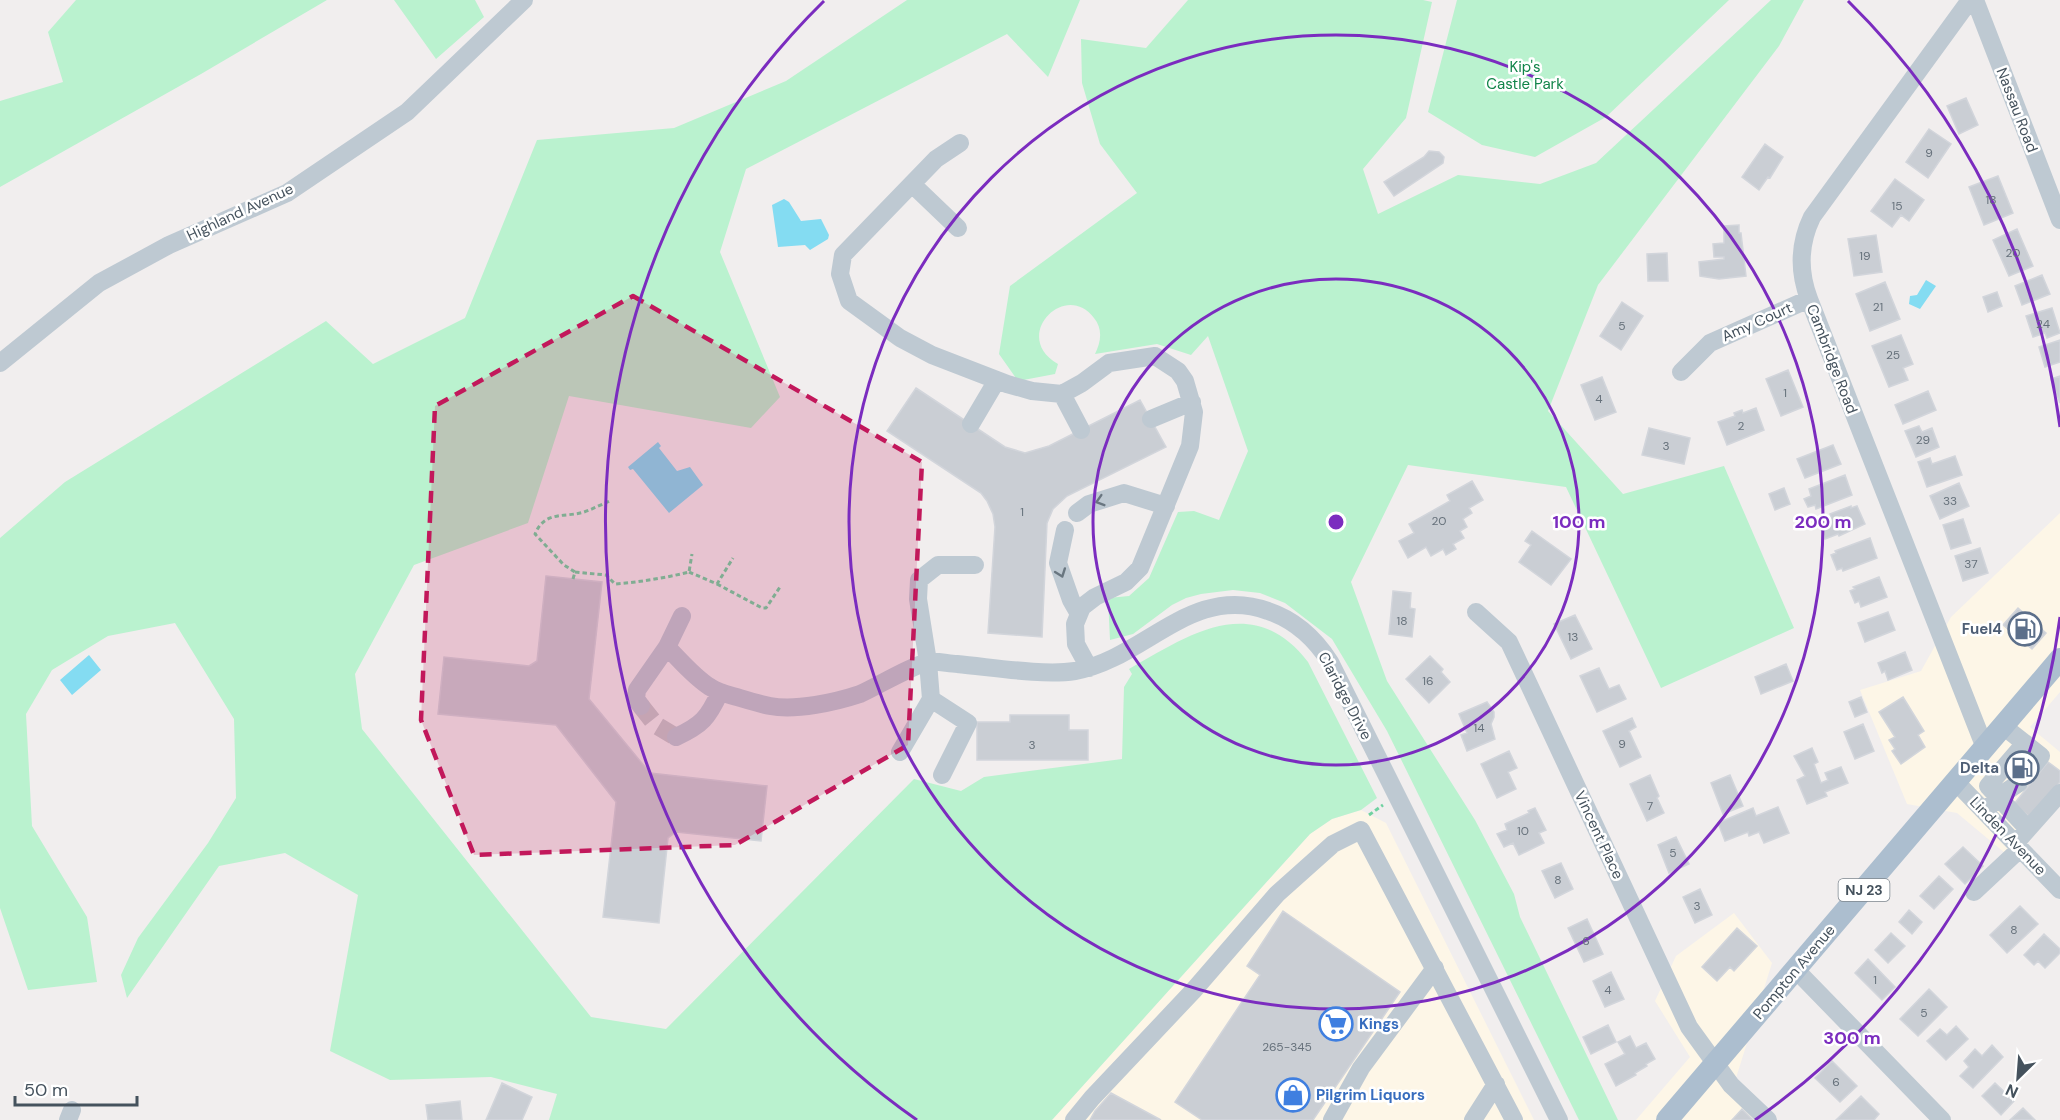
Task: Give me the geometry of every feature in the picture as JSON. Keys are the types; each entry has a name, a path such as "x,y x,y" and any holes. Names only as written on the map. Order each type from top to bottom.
{"main road":[{"name":"Pompton Avenue","path":"1667,1120 2060,659"}],"street":[{"name":"Highland Avenue","path":"0,363 99,283 169,245 287,193 406,112 524,0"},
{"name":"Cambridge Road","path":"1970,0 1812,217 1803,239 1801,263 1804,287 1985,748"},
{"name":"Nassau Road","path":"1975,0 2060,220"},
{"path":"960,143 936,159 843,255 840,274 849,301 906,341 950,364 1032,391 1062,394 1082,383 1109,363 1155,356 1178,371 1185,381 1192,402 1194,412 1190,446 1140,568 1126,582 1095,597 1082,607 1079,614 1076,624 1076,644 1089,668"},
{"path":"912,184 958,228"},
{"name":"Amy Court","path":"1681,372 1710,343 1809,299"},
{"path":"971,424 997,380"},
{"path":"1062,394 1081,430"},
{"path":"1151,419 1192,402"},
{"path":"1077,513 1089,504 1124,493 1166,506"},
{"path":"1065,530 1058,563 1071,600 1079,614"},
{"path":"900,752 931,699 918,599 919,580 938,565 975,565"},
{"name":"Claridge Drive","path":"928,662 1058,673 1089,668 1114,658 1182,618 1208,608 1235,605 1263,609 1290,620 1312,638 1330,662 1559,1120"},
{"name":"Vincent Place","path":"1476,612 1509,642 1689,1027 1731,1085 1768,1120"},
{"path":"641,706 636,699 636,690 667,647 682,616"},
{"path":"667,647 709,687 772,707 809,706 859,694 928,662"},
{"path":"676,737 693,729 710,714 720,692"},
{"path":"931,699 968,723 942,775"},
{"path":"2003,726 2029,754 1988,786 2028,829"},
{"path":"1984,811 2015,779"},
{"name":"Linden Avenue","path":"1956,782 2060,890"},
{"path":"1974,892 2018,847 2028,829 2060,793"},
{"path":"1074,1120 1193,991 1277,894 1333,844 1361,830 1514,1120"},
{"path":"1332,1120 1361,1068 1435,968"},
{"path":"1796,970 1942,1120"},
{"path":"1473,1120 1496,1084"}],"path":[{"path":"610,501 582,513 561,514 548,519 538,526 535,534 564,565 575,572 606,575 615,584 649,577 661,579 688,572 717,584 762,608 766,608 780,587"},
{"path":"688,572 692,554"},
{"path":"717,584 733,558"},
{"path":"573,579 575,572"},
{"path":"1366,817 1385,804"}],"highlighted area":[{"path":"633,296 922,462 908,745 735,845 474,855 421,720 435,406"}],"shaded area":[{"path":"2060,513 2060,692 2030,727 2060,752 2060,787 2005,853 1957,813 1907,804 1860,690 1921,671 1951,617"},
{"path":"1361,810 1386,823 1534,1120 1052,1120 1310,834 1332,819"},
{"path":"1734,913 1772,963 1736,1078 1774,1120 1636,1120 1690,1057 1655,1001 1676,956"}],"green space":[{"path":"76,0 327,0 0,187 0,101 63,82 48,32"},
{"path":"394,0 475,0 484,17 436,59"},
{"path":"907,0 1080,0 1048,77 1007,34 746,169 720,252 780,397 751,428 569,396 528,523 414,565 355,674 362,729 591,1017 666,1029 914,779 961,791 984,777 1122,759 1124,687 1132,674 1129,669 1198,633 1221,626 1243,624 1265,628 1287,640 1308,662 1377,798 1361,810 1332,819 1310,834 1052,1120 549,1120 557,1094 491,1077 390,1080 330,1051 358,895 285,853 219,866 127,998 121,975 138,938 208,843 236,798 234,719 175,623 108,636 52,670 26,714 32,826 87,917 97,982 28,990 0,908 0,538 65,482 326,321 373,364 465,318 537,140 674,128 786,81"},
{"path":"1188,0 1423,0 1432,2 1406,118 1363,169 1378,214 1458,175 1540,184 1596,163 1771,0 1804,0 1779,46 1598,285 1548,411 1623,494 1724,466 1794,628 1661,688 1566,487 1408,465 1351,582 1387,681 1475,820 1514,894 1520,917 1618,1120 1579,1120 1387,731 1332,639 1285,603 1260,593 1233,590 1186,598 1172,605 1133,634 1110,640 1108,598 1129,596 1149,578 1178,512 1194,511 1219,520 1248,451 1208,336 1191,355 1157,344 1095,354 1100,336 1097,322 1082,308 1069,305 1057,308 1047,316 1041,327 1039,340 1045,353 1058,364 1055,374 1018,381 999,354 1010,286 1137,193 1100,144 1082,83 1081,39 1146,48"},
{"name":"Kip's Castle Park","path":"1457,0 1729,0 1606,117 1535,157 1482,145 1428,112"}],"water":[{"path":"784,199 789,202 801,221 821,219 829,235 828,239 810,250 805,245 778,247 772,205"},
{"path":"1926,280 1936,286 1920,309 1909,304 1910,296 1917,295"},
{"path":"658,442 661,446 659,448 677,471 690,467 703,485 669,513 633,469 630,470 628,467"},
{"path":"89,655 101,670 72,695 60,680"}],"building":[{"path":"1966,98 1978,125 1959,134 1947,106"},
{"path":"1929,129 1951,144 1928,178 1906,162"},
{"path":"1765,144 1783,157 1770,178 1768,177 1759,190 1742,177"},
{"path":"1429,151 1439,152 1444,157 1443,163 1394,196 1384,182 1424,157"},
{"path":"1998,176 2013,213 1984,225 1969,187"},
{"path":"1895,179 1924,200 1909,221 1901,215 1892,227 1871,211"},
{"path":"1739,225 1746,276 1719,279 1700,276 1699,262 1724,259 1724,257 1714,257 1713,244 1724,243 1724,226"},
{"path":"2017,229 2033,266 2009,276 1993,240"},
{"path":"1876,235 1882,272 1854,276 1848,239"},
{"path":"1667,253 1668,281 1648,281 1647,254"},
{"path":"2042,275 2050,294 2022,305 2015,286"},
{"path":"1885,282 1900,319 1870,331 1856,294"},
{"path":"1997,292 2002,306 1988,312 1983,297"},
{"path":"1622,302 1643,316 1621,350 1600,336"},
{"path":"2052,308 2060,333 2047,338 2045,333 2033,337 2026,316"},
{"path":"1901,335 1913,364 1903,368 1908,380 1889,387 1872,346"},
{"path":"2060,340 2060,362 2045,367 2039,347"},
{"path":"1788,370 1803,407 1781,416 1766,379"},
{"path":"2060,376 2060,403 2051,379"},
{"path":"1602,377 1616,412 1595,420 1581,385"},
{"path":"916,388 1005,447 1025,453 1049,446 1140,400 1166,447 1067,496 1053,509 1047,523 1042,637 988,633 995,527 993,514 987,501 981,493 887,431"},
{"path":"1928,391 1936,410 1903,424 1895,405"},
{"path":"1756,408 1764,430 1727,445 1718,422 1735,416 1734,413 1742,410 1743,413"},
{"path":"1919,426 1922,432 1932,428 1939,447 1916,457 1905,431"},
{"path":"1649,428 1690,438 1684,464 1642,455"},
{"path":"1833,445 1841,464 1805,478 1797,459"},
{"path":"1955,456 1962,475 1927,487 1918,462 1930,458 1932,464"},
{"path":"1845,475 1852,495 1816,509 1815,505 1808,507 1804,499 1811,496 1809,489"},
{"path":"1472,481 1483,500 1469,508 1472,513 1463,519 1467,527 1460,531 1464,538 1453,544 1456,549 1446,555 1443,549 1431,556 1426,547 1408,558 1399,541 1414,533 1409,524 1450,501 1447,495"},
{"path":"1959,483 1969,506 1940,519 1930,496"},
{"path":"1784,488 1790,504 1775,510 1769,494"},
{"path":"1851,506 1851,508 1857,506 1865,524 1839,536 1838,534 1825,539 1819,524 1831,517 1830,514"},
{"path":"1963,519 1971,543 1951,549 1943,525"},
{"path":"1532,531 1571,559 1551,585 1519,562 1531,545 1525,541"},
{"path":"1870,538 1877,558 1843,571 1842,568 1837,570 1831,555 1836,553 1835,551"},
{"path":"1980,548 1988,573 1963,581 1955,556"},
{"path":"546,576 602,582 589,699 650,773 767,786 761,841 676,832 668,838 659,923 603,917 616,802 556,725 438,714 444,657 529,666 537,661"},
{"path":"1879,577 1887,597 1861,607 1859,601 1855,603 1850,591 1855,589 1853,587"},
{"path":"1393,591 1411,593 1410,608 1415,609 1412,637 1389,634"},
{"name":"Fuel4","path":"2018,608 2046,633 2032,649 2003,625"},
{"path":"1888,612 1895,630 1865,642 1858,623"},
{"path":"1575,615 1592,649 1571,659 1554,624"},
{"path":"1905,652 1912,670 1888,680 1885,671 1882,673 1878,663"},
{"path":"1430,656 1443,669 1441,672 1450,682 1429,703 1406,679"},
{"path":"1786,664 1793,681 1761,694 1755,677"},
{"path":"1599,668 1609,689 1619,685 1626,699 1597,712 1580,676"},
{"path":"1861,697 1867,712 1855,717 1849,702"},
{"path":"1903,697 1924,731 1918,735 1925,747 1901,764 1892,751 1895,749 1889,740 1895,737 1879,712"},
{"path":"1487,702 1494,712 1491,724 1495,739 1467,751 1461,735 1467,733 1459,714"},
{"path":"1010,715 1069,715 1069,730 1088,730 1088,760 977,760 977,722 1010,722"},
{"path":"1632,718 1636,727 1629,731 1641,757 1620,767 1603,731"},
{"path":"1863,724 1874,751 1855,759 1844,732"},
{"path":"1812,748 1818,762 1814,764 1821,783 1828,780 1825,773 1841,767 1848,783 1825,792 1827,796 1807,804 1797,780 1805,776 1794,756"},
{"path":"1509,751 1517,768 1508,772 1516,789 1497,798 1481,764"},
{"path":"2048,762 2060,771 2060,782 2031,818 2014,804"},
{"path":"1650,775 1664,813 1647,821 1630,784"},
{"path":"1730,775 1743,806 1723,814 1711,783"},
{"path":"1778,807 1789,833 1764,843 1759,832 1749,836 1748,832 1725,841 1718,823 1753,808 1756,816"},
{"path":"1535,808 1546,830 1539,833 1544,843 1519,855 1513,843 1504,847 1497,834 1507,830 1505,824"},
{"path":"1676,837 1689,864 1669,873 1658,845"},
{"path":"1963,847 1983,866 1965,884 1945,864"},
{"path":"1561,863 1573,889 1555,898 1542,871"},
{"path":"1939,876 1953,889 1934,909 1920,896"},
{"path":"1700,889 1712,915 1695,923 1683,897"},
{"path":"2020,906 2038,924 2007,953 1990,935"},
{"path":"1909,910 1922,922 1912,934 1899,922"},
{"path":"1283,911 1400,992 1313,1120 1202,1120 1175,1102 1260,975 1247,966"},
{"path":"1587,919 1603,954 1584,962 1568,928"},
{"path":"1737,928 1757,946 1734,971 1730,967 1717,981 1702,967"},
{"path":"1891,933 1905,946 1888,963 1875,950"},
{"path":"2044,934 2060,949 2060,953 2045,968 2038,961 2034,965 2024,955"},
{"path":"1868,959 1895,987 1882,1000 1855,973"},
{"path":"1611,972 1624,999 1605,1007 1593,981"},
{"path":"1929,989 1947,1007 1918,1036 1900,1019"},
{"path":"1608,1025 1616,1042 1591,1054 1583,1037"},
{"path":"1956,1026 1968,1039 1946,1060 1927,1041 1940,1029 1947,1035"},
{"path":"1630,1036 1636,1048 1646,1043 1655,1059 1635,1073 1636,1075 1616,1086 1605,1064 1625,1054 1618,1042"},
{"path":"1992,1045 2003,1057 1973,1088 1960,1076 1969,1067 1964,1061 1975,1049 1982,1056"},
{"path":"1832,1061 1857,1086 1840,1102 1815,1078"},
{"path":"502,1083 532,1097 522,1120 486,1120"},
{"path":"1995,1083 2014,1101 2001,1115 1982,1096"},
{"path":"1111,1093 1161,1120 1090,1120"},
{"path":"1861,1096 1879,1114 1874,1120 1836,1120"},
{"path":"460,1101 462,1120 428,1120 426,1105"},
{"path":"2023,1108 2035,1120 2010,1120"},
{"path":"1742,1109 1753,1120 1732,1120"}],"tunnel":[{"path":"641,706 656,725 676,737"},
{"path":"2011,775 2025,757"}],"place":[{"name":"Fuel4","path":"2025,629"},
{"name":"Delta","path":"2022,768"},
{"name":"Kings","path":"1336,1024"},
{"name":"Pilgrim Liquors","path":"1293,1095"}]}
